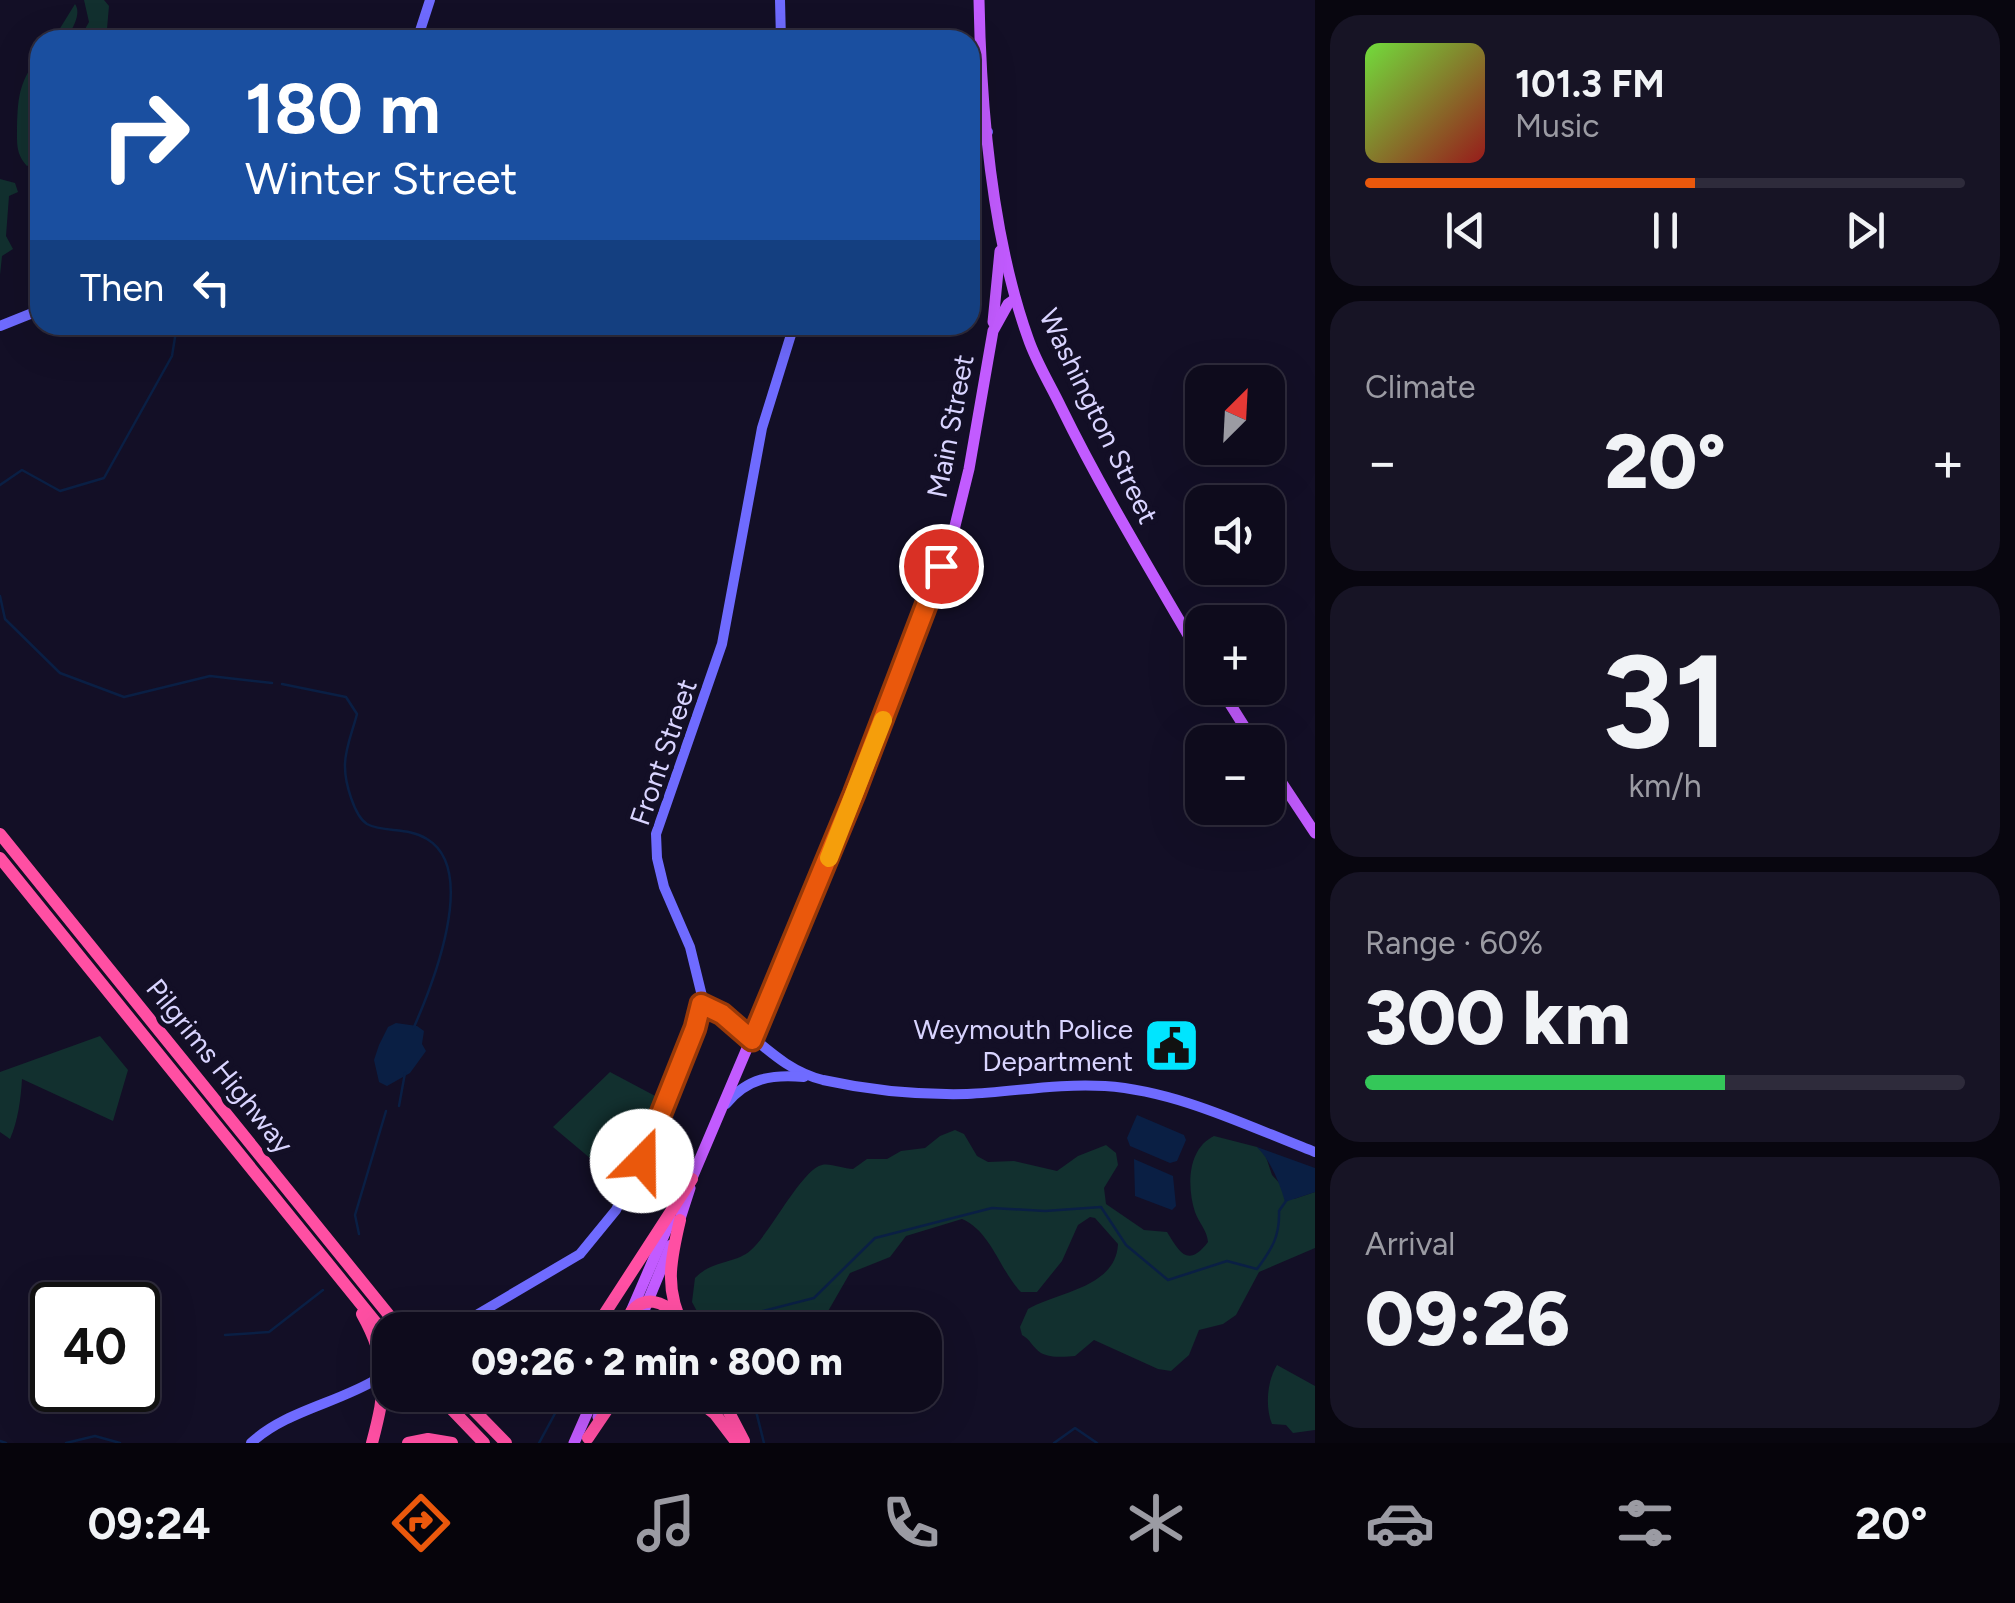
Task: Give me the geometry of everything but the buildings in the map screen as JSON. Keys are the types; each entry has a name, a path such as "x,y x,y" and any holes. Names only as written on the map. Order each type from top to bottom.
{"highway":[{"name":"Pilgrims Highway","path":"0,834 327,1250 372,1314"},
{"name":"Pilgrims Highway","path":"0,858 280,1204 384,1312"},
{"path":"606,1312 692,1179"},
{"path":"677,1312 670,1286 680,1220"},
{"path":"327,1250 394,1312"},
{"path":"327,1250 382,1359 384,1393 372,1443"},
{"path":"631,1312 648,1301 665,1305 671,1312"},
{"path":"454,1412 484,1443"},
{"path":"475,1412 506,1443"},
{"path":"582,1441 604,1412"},
{"path":"712,1412 737,1443"},
{"path":"729,1412 746,1443"},
{"path":"408,1443 452,1443"}],"main road":[{"name":"Washington Street","path":"979,0 980,30"},
{"name":"Washington Street","path":"980,52 1001,227 1015,296 1036,357 1092,467 1185,629"},
{"path":"993,331 1001,227"},
{"path":"994,310 1000,300 1015,296"},
{"name":"Main Street","path":"631,1312 724,1106 854,794 953,534 969,470 993,331 1015,296"},
{"path":"1285,788 1315,833"},
{"name":"Main Street","path":"643,1312 692,1179"},
{"path":"582,1441 590,1412"},
{"path":"582,1441 598,1412"}],"street":[{"path":"420,30 430,0"},
{"path":"780,0 781,30"},
{"path":"980,131 988,132"},
{"path":"0,326 30,314"},
{"name":"Front Street","path":"482,1312 572,1260 609,1221 642,1161 695,1028 701,1004 698,969 664,887 655,839 722,644 758,446 791,335"},
{"path":"701,1004 722,1014 786,1065 810,1076 944,1094 1066,1085 1124,1088 1191,1104 1315,1152"},
{"path":"724,1106 742,1088 760,1078 810,1076"},
{"path":"252,1443 276,1425 343,1398 372,1381"}],"green space":[{"path":"84,0 104,0 109,6 107,30 85,30 89,22"},
{"path":"75,4 77,17 71,30 59,30"},
{"path":"30,70 27,166 18,148 17,128 24,80"},
{"path":"0,179 15,183 18,192 9,196 6,236 13,249 2,256 0,275"},
{"path":"100,1036 128,1070 113,1121 22,1079 10,1139 0,1132 0,1072"},
{"path":"610,1072 659,1098 622,1185 553,1127"},
{"path":"955,1130 964,1134 977,1156 988,1162 1014,1161 1057,1171 1078,1156 1106,1145 1116,1153 1118,1165 1104,1188 1106,1204 1144,1230 1167,1232 1180,1251 1190,1256 1208,1242 1191,1191 1191,1170 1199,1150 1214,1136 1257,1147 1265,1154 1272,1175 1294,1199 1315,1192 1315,1248 1259,1272 1236,1315 1223,1324 1199,1330 1189,1355 1171,1371 1094,1340 1075,1356 1049,1356 1022,1335 1020,1327 1028,1309 1083,1287 1107,1270 1115,1259 1118,1244 1090,1217 1078,1225 1062,1261 1037,1292 1021,1292 988,1242 962,1219 906,1236 890,1257 850,1273 828,1312 697,1312 692,1302 695,1278 751,1250 814,1169 825,1165 853,1169 867,1159 887,1159 901,1151 925,1148"},
{"path":"1277,1365 1315,1386 1315,1430 1293,1433 1286,1425 1272,1424 1268,1394"}],"water":[{"path":"396,1023 424,1031 422,1044 426,1051 410,1073 387,1086 379,1082 374,1060 388,1027"},
{"path":"1137,1115 1184,1135 1186,1140 1177,1161 1170,1163 1130,1146 1127,1138"},
{"path":"1257,1147 1315,1168 1315,1192 1285,1202 1267,1159"},
{"path":"1134,1159 1173,1176 1176,1206 1172,1210 1135,1196"}],"waterway":[{"path":"0,485 22,470 60,491 104,478 172,356 175,335"},
{"path":"0,596 5,619 60,673 124,697 210,676 272,683"},
{"path":"282,684 346,697 357,714 345,767 358,814 374,827 420,835 442,854 449,876 447,929 414,1027"},
{"path":"399,1106 405,1073"},
{"path":"359,1234 355,1215 386,1111"},
{"path":"759,1312 814,1298 875,1238 992,1208 1045,1211 1101,1207 1126,1245 1168,1280 1227,1261 1257,1269 1274,1242 1279,1211 1286,1201"},
{"path":"225,1335 269,1332 323,1290"},
{"path":"539,1443 556,1412"},
{"path":"756,1412 764,1443"},
{"path":"1054,1443 1075,1428 1097,1443"},
{"path":"66,1443 95,1436 120,1443"},
{"path":"0,1441 6,1443"}],"slow traffic":[{"path":"829,858 883,720"}],"place":[{"name":"Weymouth Police Department","path":"1172,1045"}],"route":[{"path":"642,1161 701,1004 722,1014 752,1040 854,794 941,566"}]}
